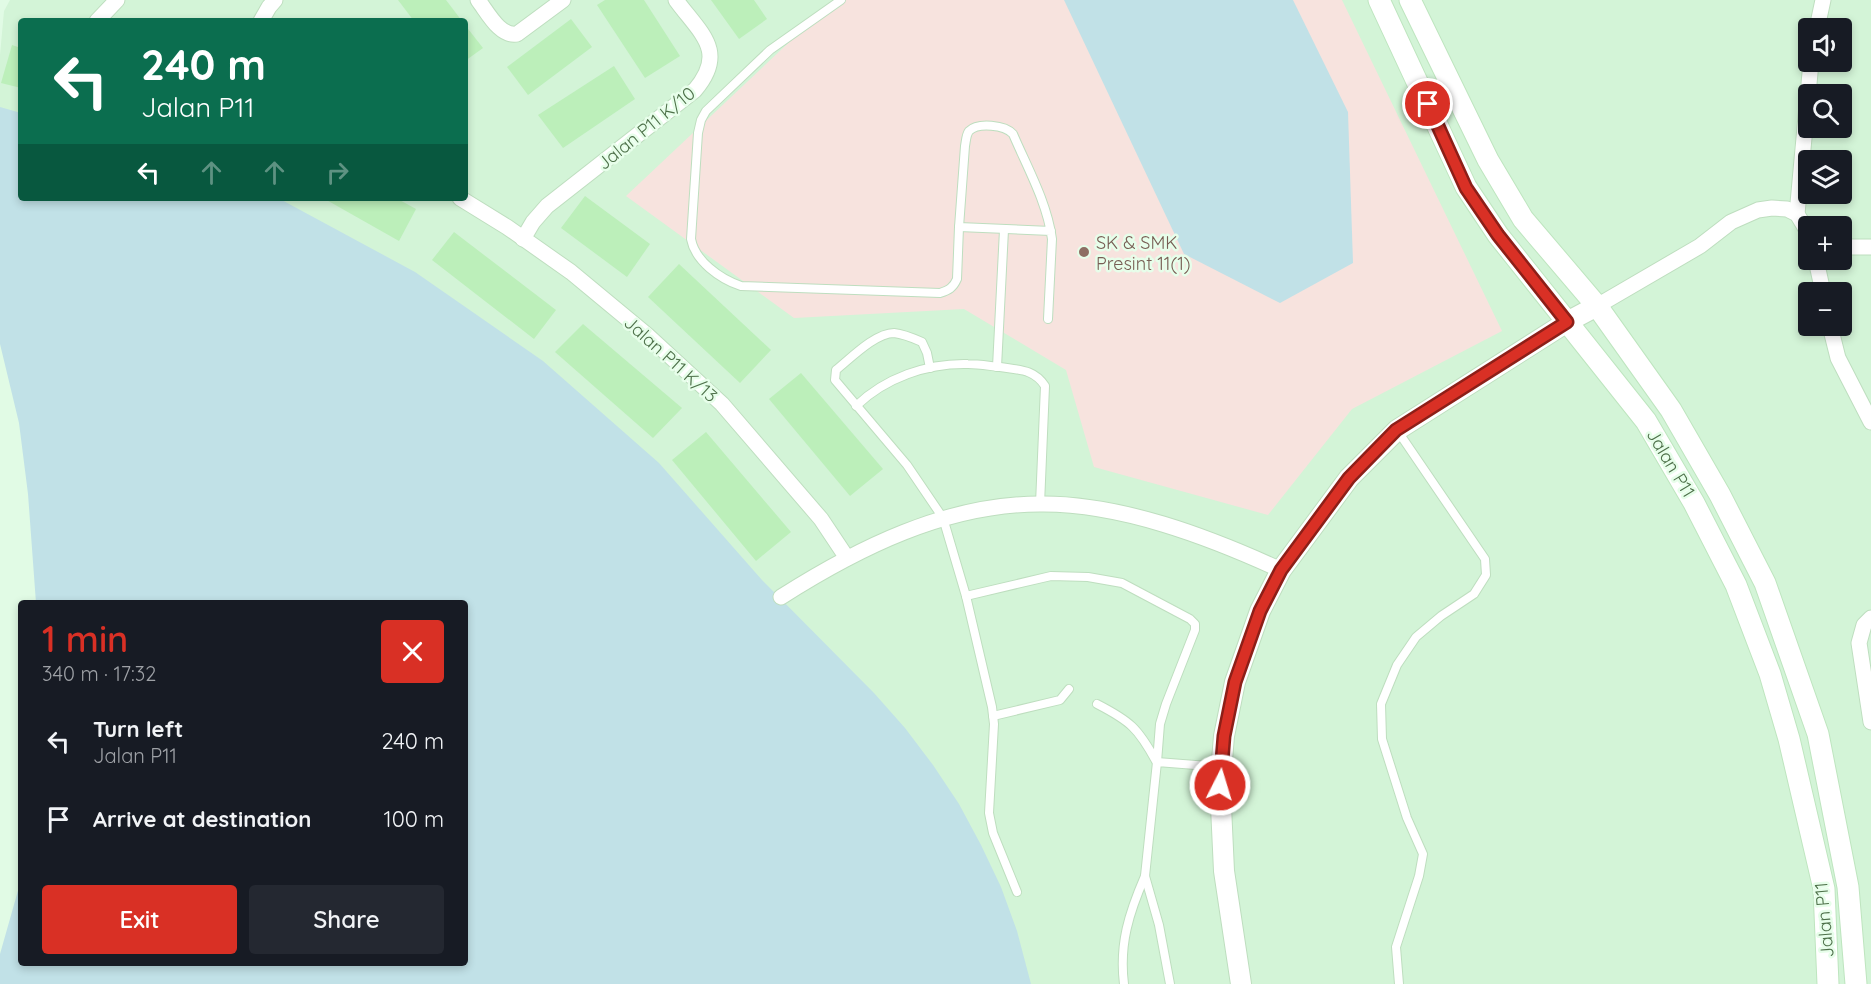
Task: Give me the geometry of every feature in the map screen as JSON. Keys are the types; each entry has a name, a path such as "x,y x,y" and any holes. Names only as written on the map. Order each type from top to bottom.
{"main road":[{"name":"Jalan P11","path":"1379,0 1466,188 1498,235 1646,422 1694,503 1736,585 1770,674 1792,751 1824,889 1828,984"},
{"name":"Jalan P11","path":"1410,0 1488,160 1523,219 1597,306 1671,410 1720,495 1765,584 1818,734 1848,887 1856,984"}],"street":[{"path":"99,18 117,0"},
{"path":"263,18 275,0"},
{"path":"478,0 503,31 510,35 518,34 562,0"},
{"name":"Jalan P11 K/10","path":"523,239 533,222 547,206 695,90 705,78 711,65 706,41 676,0"},
{"path":"1819,18 1823,0"},
{"path":"1241,984 1224,871 1220,820 1224,736 1235,682 1260,611 1281,570 1349,478 1396,430 1567,322 1701,246 1715,233 1744,215 1772,208 1787,209 1797,214 1810,72"},
{"name":"Jalan P11 K/13","path":"465,201 571,272 647,335 722,404 821,519 847,558"},
{"path":"1852,247 1871,247"},
{"path":"1832,336 1838,358 1871,422"},
{"path":"781,597 847,558 904,531 943,518 996,508 1040,504 1089,508 1148,520 1224,544 1281,570"},
{"path":"1871,618 1864,625 1859,643 1871,722"}],"lane":[{"path":"841,0 770,50 706,111 698,133 691,239 697,256 722,277 741,286 940,293 949,290 957,279 967,136 970,130 976,127 999,126 1008,129 1013,134 1045,210 1051,231 1048,319"},
{"path":"959,227 1051,231"},
{"path":"997,367 1004,230"},
{"path":"930,368 922,342 891,333 870,342 836,370 835,380 907,465 943,518 966,596 993,716 989,813 993,833 1017,892"},
{"path":"856,406 871,392 891,380 930,368 967,364 1030,371 1040,377 1045,386 1040,504"},
{"path":"1396,430 1485,559 1486,575 1474,594 1441,616 1416,637 1397,665 1381,704 1382,739 1407,818 1423,854 1419,876 1396,947 1399,984"},
{"path":"966,596 1051,576 1088,577 1122,583 1190,619 1195,624 1196,630 1160,724 1145,876 1134,901 1122,952 1124,984"},
{"path":"993,716 1060,700 1069,689"},
{"path":"1096,704 1122,718 1143,736 1157,762"},
{"path":"1157,762 1222,767"},
{"path":"1145,876 1159,925 1170,984"}],"shaded area":[{"path":"10,0 1871,0 1871,984 21,984 24,966 468,966 468,600 461,600 0,270 0,55 4,11"},
{"name":"SK & SMK Presint 11(1)","path":"834,0 1342,0 1502,331 1352,409 1268,515 1094,467 1066,370 964,309 794,318 626,196"},
{"path":"1064,0 1293,0 1348,112 1353,263 1280,303 1184,254"},
{"path":"0,107 18,112 18,201 284,201 415,272 543,361 659,463 762,580 874,693 905,728 959,804 981,845 1001,887 1017,931 1031,984 0,984 0,954 18,891 18,966 468,966 468,600 36,600 28,494 19,423 0,344"}],"building":[{"path":"398,0 446,0 460,18 412,18"},
{"path":"605,0 644,0 680,56 645,78 597,5"},
{"path":"711,0 754,0 767,19 739,39"},
{"path":"571,19 592,47 528,95 507,67"},
{"path":"468,29 483,48 468,59"},
{"path":"12,45 18,47 18,87 1,83"},
{"path":"614,66 635,99 563,148 538,115"},
{"path":"585,196 650,244 627,277 561,228"},
{"path":"328,201 401,201 416,209 399,241"},
{"path":"454,232 556,310 534,339 432,260"},
{"path":"679,264 771,350 740,383 648,297"},
{"path":"583,324 682,408 653,438 555,352"},
{"path":"801,373 883,469 850,496 769,399"},
{"path":"706,432 791,532 756,561 672,460"}],"place":[{"name":"SK & SMK Presint 11(1)","path":"1084,252"}],"route":[{"path":"1220,785 1224,736 1235,682 1260,611 1281,570 1349,478 1396,430 1567,322 1498,235 1466,188 1428,104"}]}
